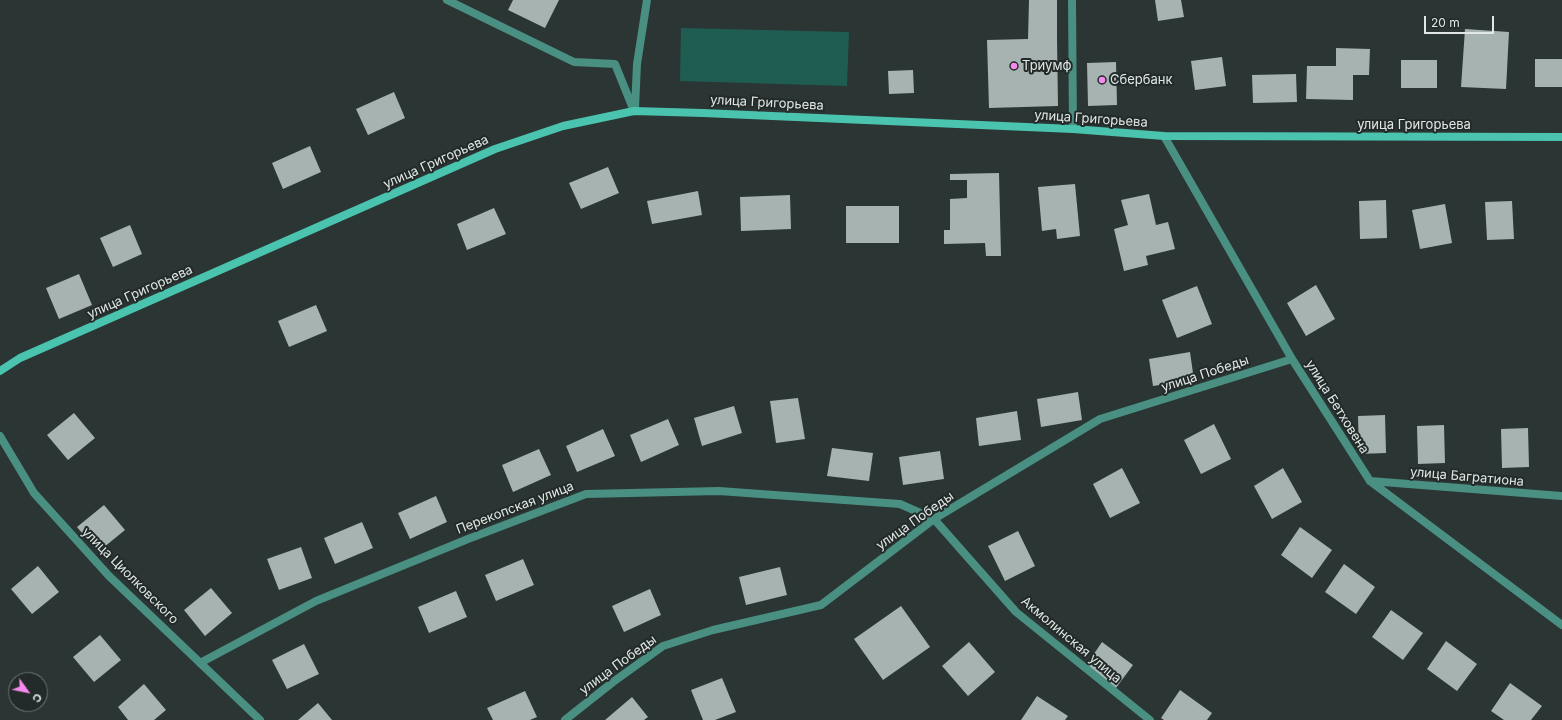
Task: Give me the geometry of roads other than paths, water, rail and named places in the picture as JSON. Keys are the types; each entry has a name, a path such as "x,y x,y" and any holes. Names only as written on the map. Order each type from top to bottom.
{"main road":[{"name":"улица Григорьева","path":"0,371 20,358 495,149 563,126 634,111 1073,129 1164,136 1562,137"}],"street":[{"path":"447,0 574,62 614,64 634,111"},
{"path":"634,111 637,64 647,0"},
{"path":"1072,0 1073,129"},
{"name":"улица Бетховена","path":"1164,136 1292,359 1370,481 1562,625"},
{"name":"улица Победы","path":"565,720 613,682 663,646 713,630 821,604 934,519 1100,419 1292,359"},
{"name":"улица Циолковского","path":"0,436 34,493 109,576 260,720"},
{"name":"улица Багратиона","path":"1370,481 1562,496"},
{"name":"Перекопская улица","path":"200,663 316,602 461,542 586,494 718,491 900,504 934,519"},
{"name":"Акмолинская улица","path":"934,519 1016,612 1150,720"}],"place":[{"name":"Триумф","path":"1014,66"},
{"name":"Сбербанк","path":"1102,80"}]}
